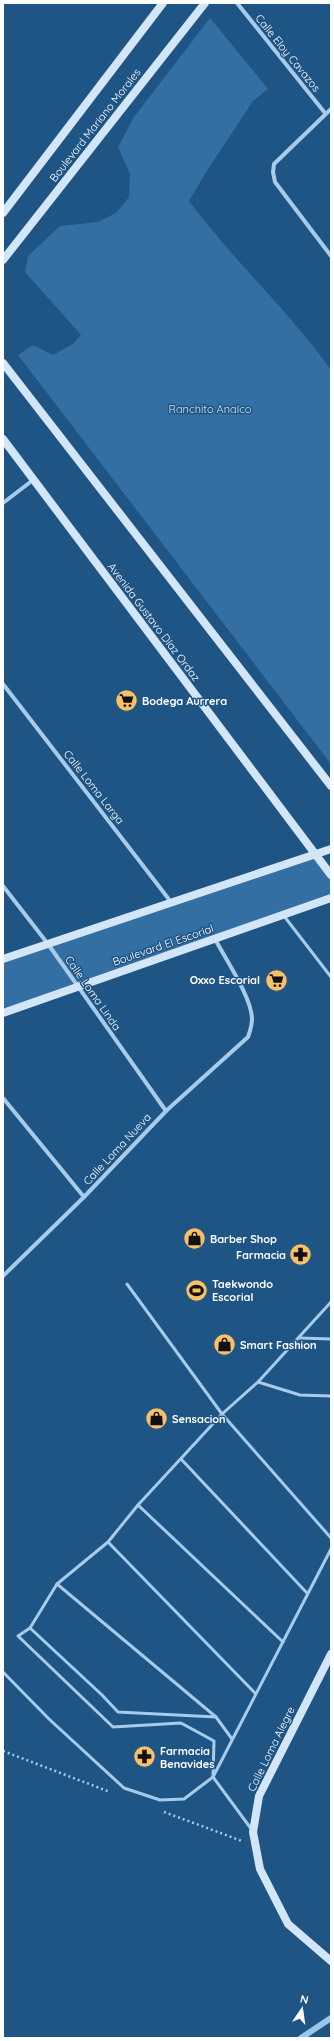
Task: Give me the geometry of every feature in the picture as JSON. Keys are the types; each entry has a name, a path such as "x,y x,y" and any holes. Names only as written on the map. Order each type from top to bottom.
{"street":[{"name":"Boulevard Mariano Morales","path":"3,213 163,3"},
{"name":"Boulevard Mariano Morales","path":"3,260 205,3"},
{"name":"Calle Eloy Cavazos","path":"237,3 325,113"},
{"path":"331,109 325,113 274,164 272,172 275,182 331,256"},
{"path":"3,363 331,786"},
{"name":"Avenida Gustavo Díaz Ordaz","path":"3,439 331,875"},
{"path":"3,503 33,480"},
{"name":"Calle Loma Larga","path":"3,684 171,902"},
{"path":"3,959 331,848"},
{"name":"Calle Loma Linda","path":"3,886 48,944 166,1111"},
{"name":"Boulevard El Escorial","path":"3,1012 331,898"},
{"name":"Calle Loma Nueva","path":"3,1276 84,1197 166,1111 248,1037 252,1028 249,1003 214,939"},
{"path":"3,1098 84,1197"},
{"name":"Calle Loma Alegre","path":"331,1654 259,1796 253,1832 260,1869 288,1924 331,1961"}],"lane":[{"path":"283,915 331,977"},
{"path":"127,1284 222,1414 331,1538"},
{"path":"253,1832 213,1777 214,1741 181,1723 113,1727 18,1636 30,1628 57,1584 108,1542 138,1505 222,1414 258,1382 331,1302"},
{"path":"299,1338 331,1339"},
{"path":"258,1382 300,1395 331,1396"},
{"path":"181,1459 307,1593"},
{"path":"138,1505 283,1642"},
{"path":"108,1542 255,1693"},
{"path":"3,1672 49,1719 124,1788 160,1800 184,1799 213,1777 255,1693 331,1549"},
{"path":"57,1584 216,1717 232,1738"},
{"path":"30,1628 102,1695 118,1712 216,1717"}],"green space":[{"name":"Ranchito Analco","path":"210,18 268,89 253,101 208,169 189,201 224,244 297,327 331,370 331,764 18,355 33,345 53,355 73,344 81,335 25,272 28,256 60,226 98,222 116,213 129,197 130,174 118,147 134,117"},
{"path":"314,858 331,879 331,895 77,983 51,946"},
{"path":"48,946 76,987 3,1012 3,960"}],"waterway":[{"path":"301,2038 331,2018"}],"place":[{"name":"Bodega Aurrera","path":"126,701"},
{"name":"Oxxo Escorial","path":"276,980"},
{"name":"Barber Shop","path":"194,1239"},
{"name":"Farmacia","path":"301,1255"},
{"name":"Taekwondo Escorial","path":"196,1290"},
{"name":"Smart Fashion","path":"225,1345"},
{"name":"Sensacion","path":"157,1419"},
{"name":"Farmacia Benavides","path":"144,1757"}]}
